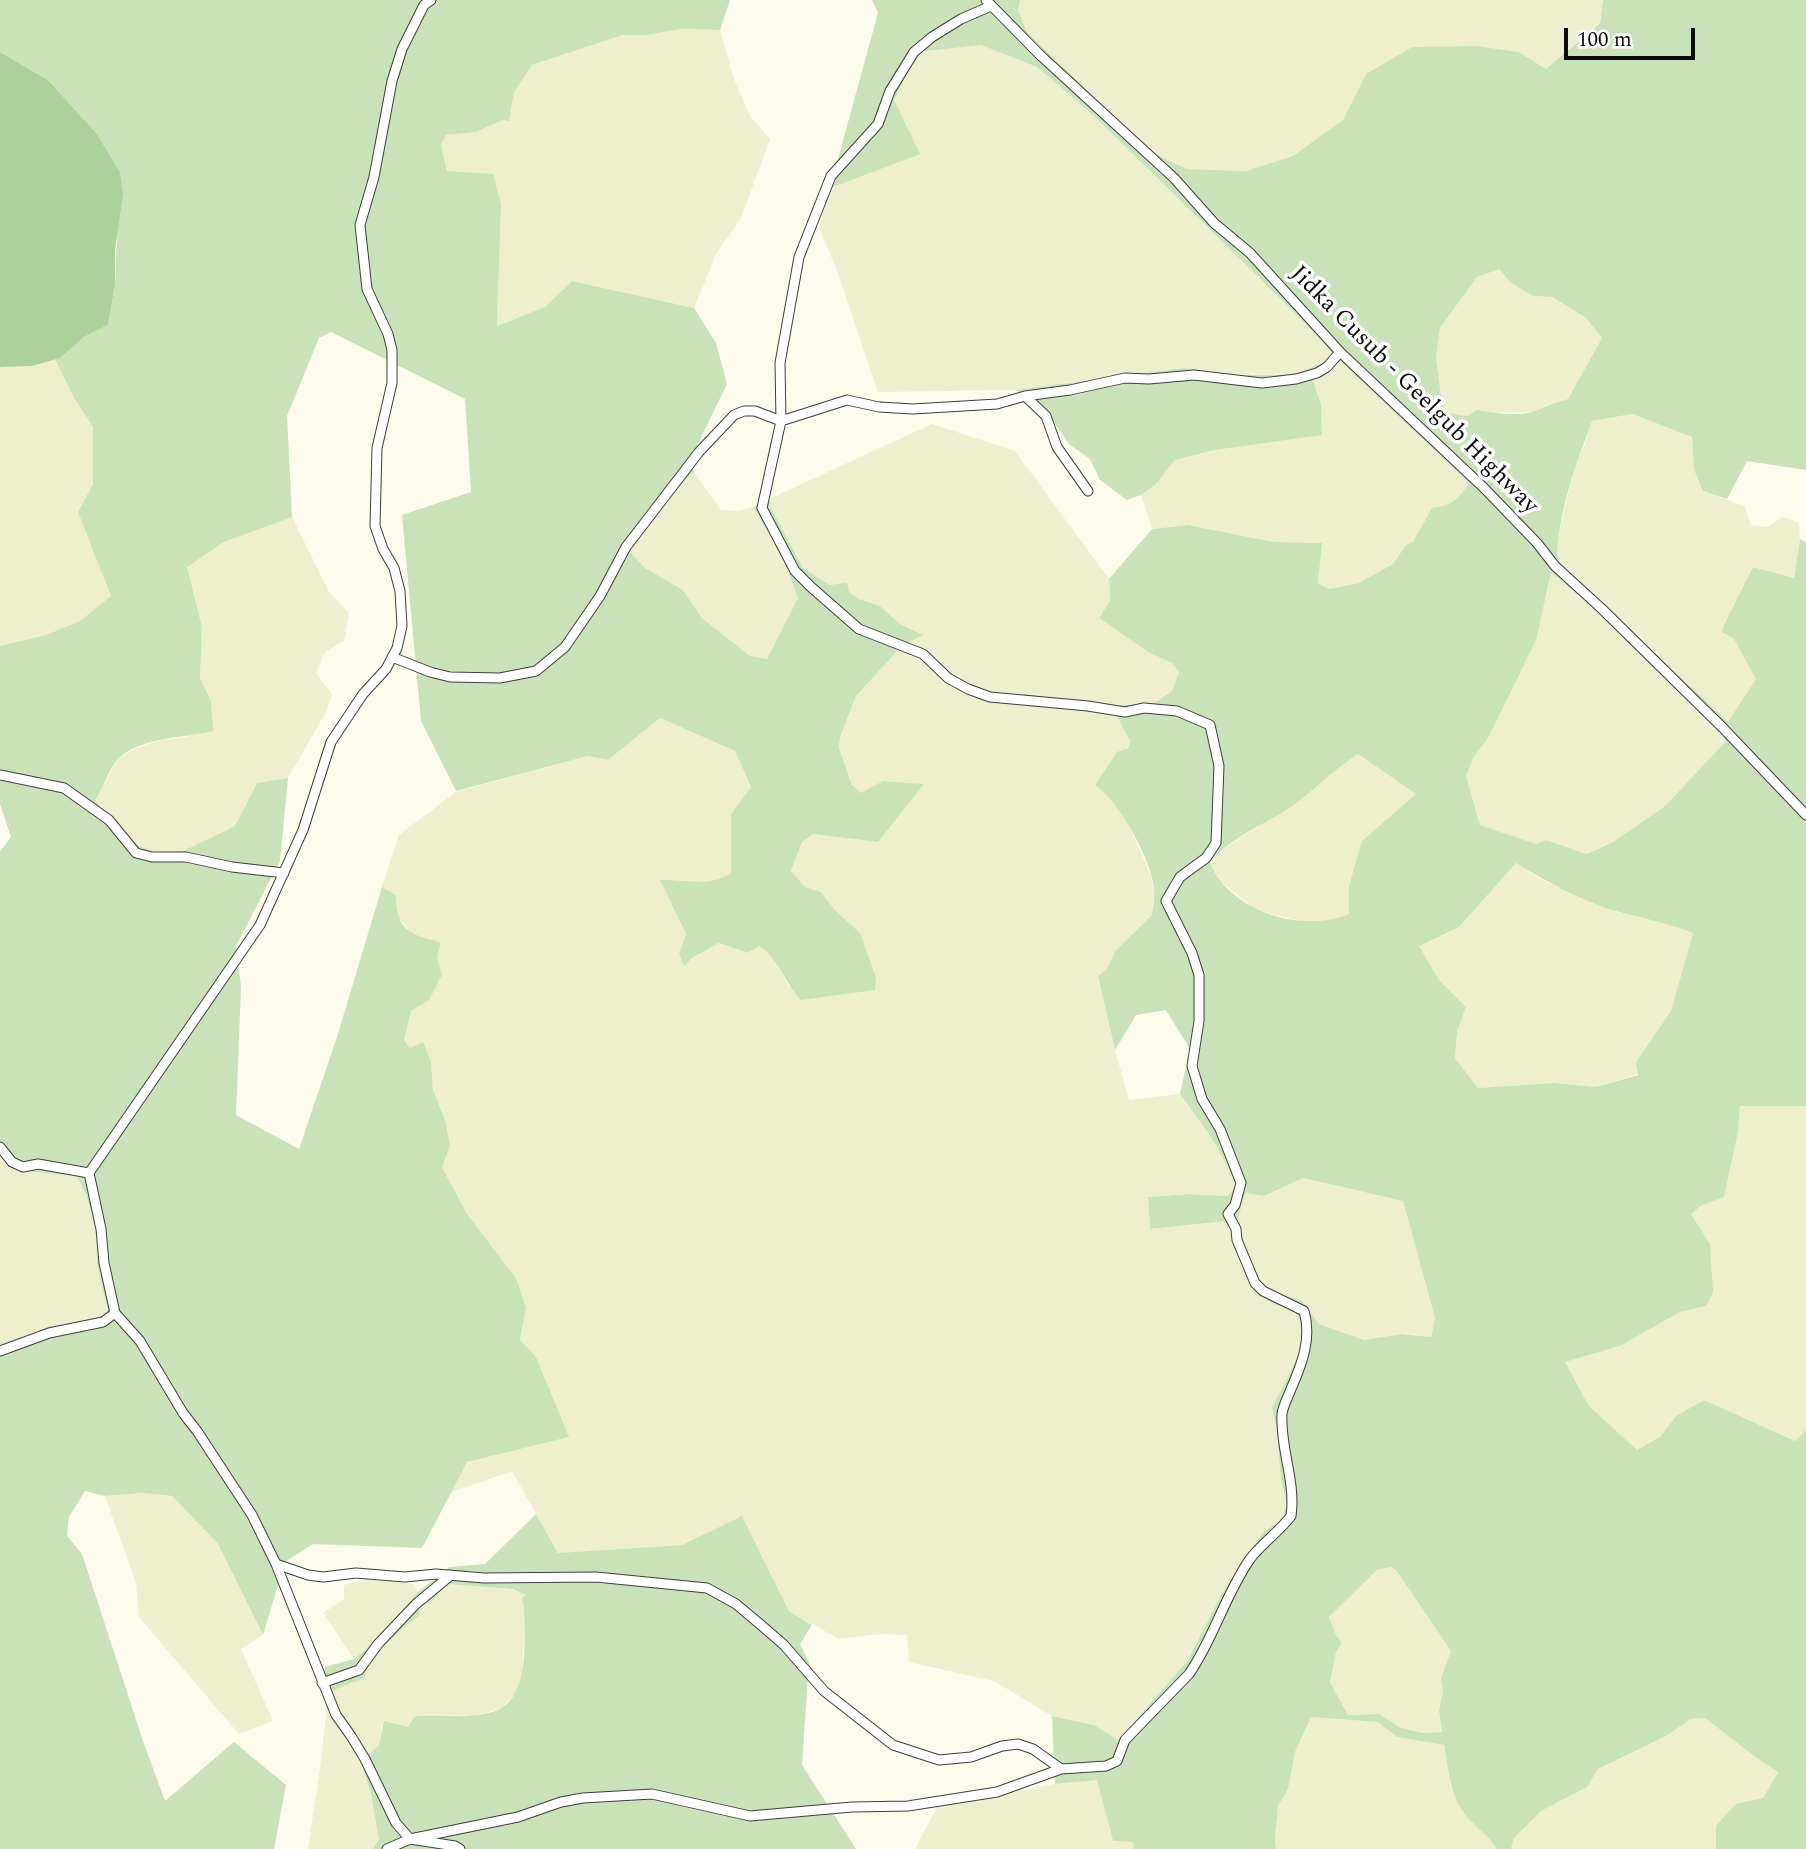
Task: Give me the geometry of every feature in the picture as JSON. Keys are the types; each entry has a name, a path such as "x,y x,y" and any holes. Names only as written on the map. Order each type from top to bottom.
{"street":[{"path":"411,1844 390,1813 365,1759 336,1715 276,1564 252,1516 183,1413 141,1341 115,1313 89,1173 260,925 303,830 331,742 363,694 386,669 397,648 402,626 400,591 394,568 383,549 376,526 377,448 392,383 392,350 388,334 367,289 360,225 374,177 392,80 402,49 425,5 431,0"},
{"path":"387,1849 583,1798 652,1794 750,1816 852,1807 886,1808 997,1792 1061,1769 1106,1766 1117,1761 1125,1740 1196,1665 1222,1607 1251,1557 1291,1516 1291,1480 1284,1458 1282,1412 1300,1368 1308,1334 1307,1322 1304,1311 1262,1291 1255,1283 1237,1240 1236,1228 1228,1214 1235,1205 1241,1183 1220,1129 1202,1100 1192,1066 1199,1021 1199,975 1192,953 1166,901 1180,877 1206,858 1216,843 1219,766 1210,725 1177,711 1144,708 1125,712 990,697 968,689 947,678 923,654 859,629 802,580 762,509 781,421 780,363 799,257 831,176 878,124 890,91 914,52 932,37 989,3"},
{"name":"Jidka Cusub - Geelgub Highway","path":"989,3 1174,178 1214,223 1250,253 1340,352 1484,488 1537,543 1555,566 1723,728 1806,815"},
{"path":"392,657 450,677 500,678 536,671 565,647 600,596 626,547 698,453 734,415 744,411 755,411 781,421 847,400 879,407 913,409 997,404 1025,396 1125,378 1194,375 1262,383 1296,379 1317,373 1327,367 1340,352"},
{"path":"1025,396 1046,416 1057,447 1088,491"},
{"path":"0,775 64,788 109,820 136,852 152,857 186,857 232,867 284,873"},
{"path":"0,1147 12,1162 23,1167 38,1164 89,1173"},
{"path":"0,1351 49,1333 103,1322 115,1313"},
{"path":"276,1564 323,1577 356,1573 405,1577 436,1574 484,1578 596,1577 708,1588 736,1604 761,1625 784,1645 824,1691 893,1745 939,1760 971,1757 1002,1746 1018,1744 1032,1749 1061,1769"},
{"path":"322,1683 359,1670 378,1644 416,1604 451,1575"},
{"path":"411,1844 455,1846 460,1849"}],"green space":[{"path":"0,0 730,0 720,30 681,29 647,35 623,35 532,65 514,92 509,121 503,120 476,132 446,135 441,145 447,171 493,174 501,205 497,326 545,307 572,281 694,308 716,343 727,384 689,462 694,472 674,492 629,551 645,568 683,590 702,618 750,656 767,659 798,598 783,558 753,507 767,500 803,568 830,585 847,582 849,592 859,599 880,606 900,624 923,635 902,646 856,696 840,737 839,748 852,785 861,793 883,781 924,784 878,842 813,834 802,842 791,871 805,887 821,892 835,910 860,933 876,977 875,990 801,1000 771,957 759,946 747,953 719,943 692,958 684,966 679,954 686,934 660,880 705,882 723,878 731,873 731,814 751,787 735,751 660,718 608,760 588,756 456,791 421,721 402,515 471,492 465,399 331,332 319,338 287,416 292,517 224,542 187,567 202,627 200,678 211,701 213,731 151,742 128,751 116,761 95,801 139,846 158,853 183,851 235,826 257,783 288,778 280,861 236,946 241,987 236,1115 299,1149 337,1037 382,887 396,895 399,916 407,929 441,943 437,957 442,975 429,1000 411,1011 404,1040 410,1048 423,1042 431,1061 433,1090 445,1120 450,1146 442,1167 467,1214 516,1278 526,1308 520,1340 536,1357 569,1437 467,1462 422,1548 313,1544 285,1562 263,1635 218,1544 172,1496 142,1493 105,1496 85,1491 69,1517 67,1536 82,1554 165,1801 234,1742 286,1785 274,1849 0,1849 0,1343 51,1326 82,1323 107,1313 107,1307 97,1264 97,1233 86,1195 77,1176 24,1171 8,1164 0,1153 0,852 11,837 0,804 0,646 46,635 80,621 111,596 78,512 93,484 93,427 74,398 55,359 60,358 84,337 108,325 115,285 120,172 97,134 48,80 0,52"},
{"path":"872,0 1020,0 1018,11 1028,33 1153,153 1187,169 1246,171 1293,156 1343,120 1366,74 1412,47 1478,46 1519,52 1546,69 1600,23 1603,0 1806,0 1806,470 1747,461 1727,499 1703,491 1694,470 1692,437 1632,414 1592,421 1566,498 1557,560 1728,722 1756,679 1734,639 1722,632 1725,623 1753,567 1794,578 1800,539 1806,542 1806,1106 1740,1106 1738,1132 1724,1197 1702,1205 1691,1214 1710,1244 1713,1292 1706,1306 1680,1312 1620,1346 1565,1362 1589,1406 1637,1450 1660,1437 1676,1416 1704,1400 1795,1441 1806,1430 1806,1849 1716,1849 1716,1826 1736,1804 1763,1798 1778,1772 1705,1718 1691,1719 1666,1736 1598,1769 1587,1787 1541,1811 1514,1838 1511,1849 1497,1849 1459,1806 1448,1772 1444,1745 1397,1737 1378,1722 1311,1717 1295,1752 1288,1789 1278,1806 1276,1849 1134,1849 1133,1842 1113,1841 1097,1780 1055,1784 1052,1716 1094,1725 1118,1740 1188,1660 1222,1593 1263,1532 1282,1520 1287,1503 1281,1481 1277,1430 1272,1407 1301,1351 1301,1324 1295,1309 1276,1305 1254,1292 1227,1221 1150,1229 1148,1197 1190,1194 1228,1196 1236,1187 1219,1150 1180,1094 1190,1049 1166,1010 1136,1015 1115,1050 1098,976 1107,969 1115,951 1152,915 1154,888 1147,862 1132,832 1114,804 1095,785 1117,752 1128,748 1130,741 1116,714 1026,706 1022,694 1112,705 1153,704 1172,691 1179,672 1172,663 1148,652 1099,618 1110,600 1109,579 1152,529 1188,525 1274,542 1322,543 1318,583 1329,589 1359,583 1393,564 1406,545 1413,542 1432,508 1454,501 1469,483 1340,361 1323,377 1313,380 1321,405 1322,435 1214,450 1175,460 1155,485 1141,495 1127,500 1100,480 1090,459 1069,444 1039,401 1015,390 1185,368 1231,375 1294,375 1334,355 1295,313 1094,116 1037,67 981,45 918,52 894,100 920,154 830,188 878,13","holes":["1499,269 1511,283 1533,296 1552,297 1586,318 1602,338 1568,399 1521,414 1477,410 1467,416 1449,413 1442,403 1436,358 1440,328 1477,277","1551,573 1587,602 1717,727 1726,741 1665,806 1613,842 1587,854 1546,840 1536,844 1480,825 1466,776 1473,758 1488,738 1536,640","1358,754 1416,794 1362,841 1349,886 1349,914 1333,919 1299,921 1264,912 1234,895 1220,881 1210,863 1240,837 1299,801","1516,863 1552,884 1594,903 1693,933 1671,1011 1636,1062 1638,1075 1596,1087 1554,1083 1478,1088 1455,1058 1457,1032 1466,1007 1439,980 1419,946 1459,927","1303,1178 1403,1201 1435,1318 1431,1337 1401,1334 1364,1340 1319,1324 1301,1300 1278,1294 1258,1284 1237,1222 1245,1193 1264,1196","1391,1567 1396,1570 1451,1651 1441,1678 1443,1691 1439,1711 1442,1732 1423,1733 1401,1728 1379,1714 1348,1715 1330,1682 1336,1652 1342,1642 1329,1617 1377,1570"]},
{"path":"1020,0 1603,0 1600,22 1546,69 1519,52 1478,46 1452,48 1366,74 1344,120 1293,156 1246,171 1187,169 1153,153 1028,33 1018,11"},
{"path":"681,29 720,30 734,79 750,116 770,139 741,218 716,254 694,308 572,281 545,307 497,326 501,205 447,171 441,145 446,135 476,132 509,120 514,92 532,65 624,35 647,35"},
{"path":"981,45 1037,67 1094,116 1295,313 1334,355 1294,375 1128,374 1015,390 878,392 838,273 819,228 830,188 894,100 918,52"},
{"path":"0,52 48,80 97,134 120,172 123,194 115,250 115,285 108,325 84,337 60,358 32,366 0,367"},
{"path":"1499,268 1511,283 1533,296 1551,297 1586,318 1602,338 1568,399 1533,412 1493,413 1477,410 1467,416 1450,413 1442,403 1436,358 1440,328 1477,277"},
{"path":"55,359 74,398 93,427 93,484 78,512 112,596 80,621 46,635 0,646 0,367 32,366"},
{"path":"1340,360 1469,483 1458,499 1446,507 1432,509 1413,543 1406,545 1393,564 1359,583 1329,589 1318,583 1321,543 1274,542 1188,525 1152,529 1141,495 1155,485 1175,460 1214,450 1321,405 1313,380 1323,377"},
{"path":"1631,414 1692,437 1694,470 1703,491 1744,506 1751,525 1767,527 1783,517 1799,523 1800,539 1794,578 1753,567 1722,632 1734,639 1757,679 1728,723 1557,560 1557,540 1577,459 1585,445 1592,421"},
{"path":"932,424 1015,451 1109,579 1110,600 1099,617 1148,652 1172,663 1179,672 1172,691 1153,704 1026,706 1117,714 1130,741 1104,791 1125,816 1151,876 1154,890 1152,915 1115,951 1107,969 1098,976 1115,1050 1129,1100 1180,1094 1213,1139 1230,1168 1236,1187 1228,1196 1190,1194 1148,1197 1150,1229 1227,1221 1254,1292 1295,1309 1301,1324 1301,1351 1272,1407 1277,1430 1281,1481 1287,1503 1282,1520 1263,1532 1222,1593 1188,1660 1117,1740 1094,1725 1052,1716 994,1681 909,1662 907,1635 880,1634 839,1639 789,1611 742,1516 682,1545 558,1553 512,1471 449,1493 467,1462 568,1437 520,1340 523,1327 516,1278 467,1214 442,1167 445,1120 433,1090 431,1061 410,1048 404,1040 411,1011 420,1006 411,934 396,913 396,895 382,887 399,835 456,792 588,756 608,760 660,718 735,751 751,787 731,814 731,873 722,880 707,883 660,880 686,934 679,954 684,965 719,943 746,953 759,945 769,952 789,987 860,933 835,910 821,892 805,887 791,871 802,842 813,834 878,842 923,785 883,781 861,794 852,785 839,748 840,737 856,696 902,646 922,635 900,624 880,606 848,592 847,582 830,585 803,568 767,500"},
{"path":"694,472 721,510 738,511 753,507 783,558 798,598 767,659 750,656 702,618 683,590 645,568 629,551 674,492"},
{"path":"292,517 329,592 349,613 344,641 325,652 316,673 332,694 327,710 288,778 257,783 235,826 183,851 158,853 139,846 95,801 118,759 136,748 161,740 187,737 211,701 200,678 202,627 186,567 224,542"},
{"path":"1551,573 1587,602 1717,727 1726,741 1665,806 1613,842 1587,854 1546,840 1536,844 1480,825 1466,776 1473,758 1488,737 1547,595"},
{"path":"1358,754 1416,794 1395,813 1349,886 1350,914 1334,920 1304,922 1257,910 1222,883 1210,863 1220,851 1297,802 1338,767"},
{"path":"1516,863 1540,879 1617,912 1660,921 1693,933 1671,1011 1636,1062 1638,1074 1596,1087 1554,1083 1478,1088 1455,1058 1457,1032 1466,1007 1439,980 1418,945 1459,927"},
{"path":"1740,1106 1806,1106 1806,1430 1795,1441 1704,1400 1676,1416 1660,1437 1637,1451 1589,1406 1565,1362 1620,1346 1680,1312 1706,1306 1710,1244 1691,1214 1702,1205 1724,1197 1738,1132"},
{"path":"0,1153 24,1171 77,1176 86,1195 97,1233 107,1313 82,1323 51,1326 0,1343"},
{"path":"1303,1178 1403,1201 1435,1318 1431,1337 1401,1334 1364,1340 1319,1324 1278,1294 1258,1284 1237,1222 1244,1193 1264,1196"},
{"path":"142,1493 172,1496 218,1544 263,1635 241,1649 273,1721 239,1734 139,1617 136,1583 105,1496"},
{"path":"536,1514 558,1553 682,1545 742,1516 789,1611 812,1625 800,1644 809,1662 802,1765 856,1849 373,1849 379,1839 371,1794 360,1760 327,1707 323,1695 325,1667 354,1659 370,1646 418,1592 449,1567 485,1564","holes":["447,1584 513,1589 526,1595 522,1598 525,1647 521,1676 510,1701 500,1709 480,1714 414,1717 408,1727 384,1721 379,1745 368,1755 334,1703 331,1691 365,1678 367,1669 378,1652 419,1616 421,1605 432,1601"]},
{"path":"1391,1567 1396,1570 1451,1651 1441,1678 1443,1691 1439,1711 1442,1732 1423,1733 1401,1728 1379,1714 1348,1715 1330,1682 1336,1651 1342,1642 1329,1617 1377,1570"},
{"path":"372,1578 412,1584 418,1592 370,1646 354,1659 323,1613 344,1599 344,1585"},
{"path":"447,1584 513,1589 526,1595 522,1598 523,1673 517,1691 501,1709 471,1716 425,1714 408,1727 382,1725 379,1745 368,1756 334,1703 331,1690 365,1678 366,1669 387,1642 419,1616 421,1605 432,1601"},
{"path":"327,1707 360,1760 371,1794 380,1839 373,1849 308,1849"},
{"path":"1311,1717 1378,1722 1397,1737 1444,1745 1451,1788 1472,1823 1490,1836 1497,1849 1276,1849 1278,1806 1288,1789 1295,1752"},
{"path":"1705,1718 1778,1771 1763,1798 1736,1804 1716,1849 1511,1849 1514,1838 1541,1811 1587,1787 1598,1769 1666,1736 1691,1719"},
{"path":"1097,1779 1113,1841 1134,1842 1134,1849 915,1849 938,1805"}]}
